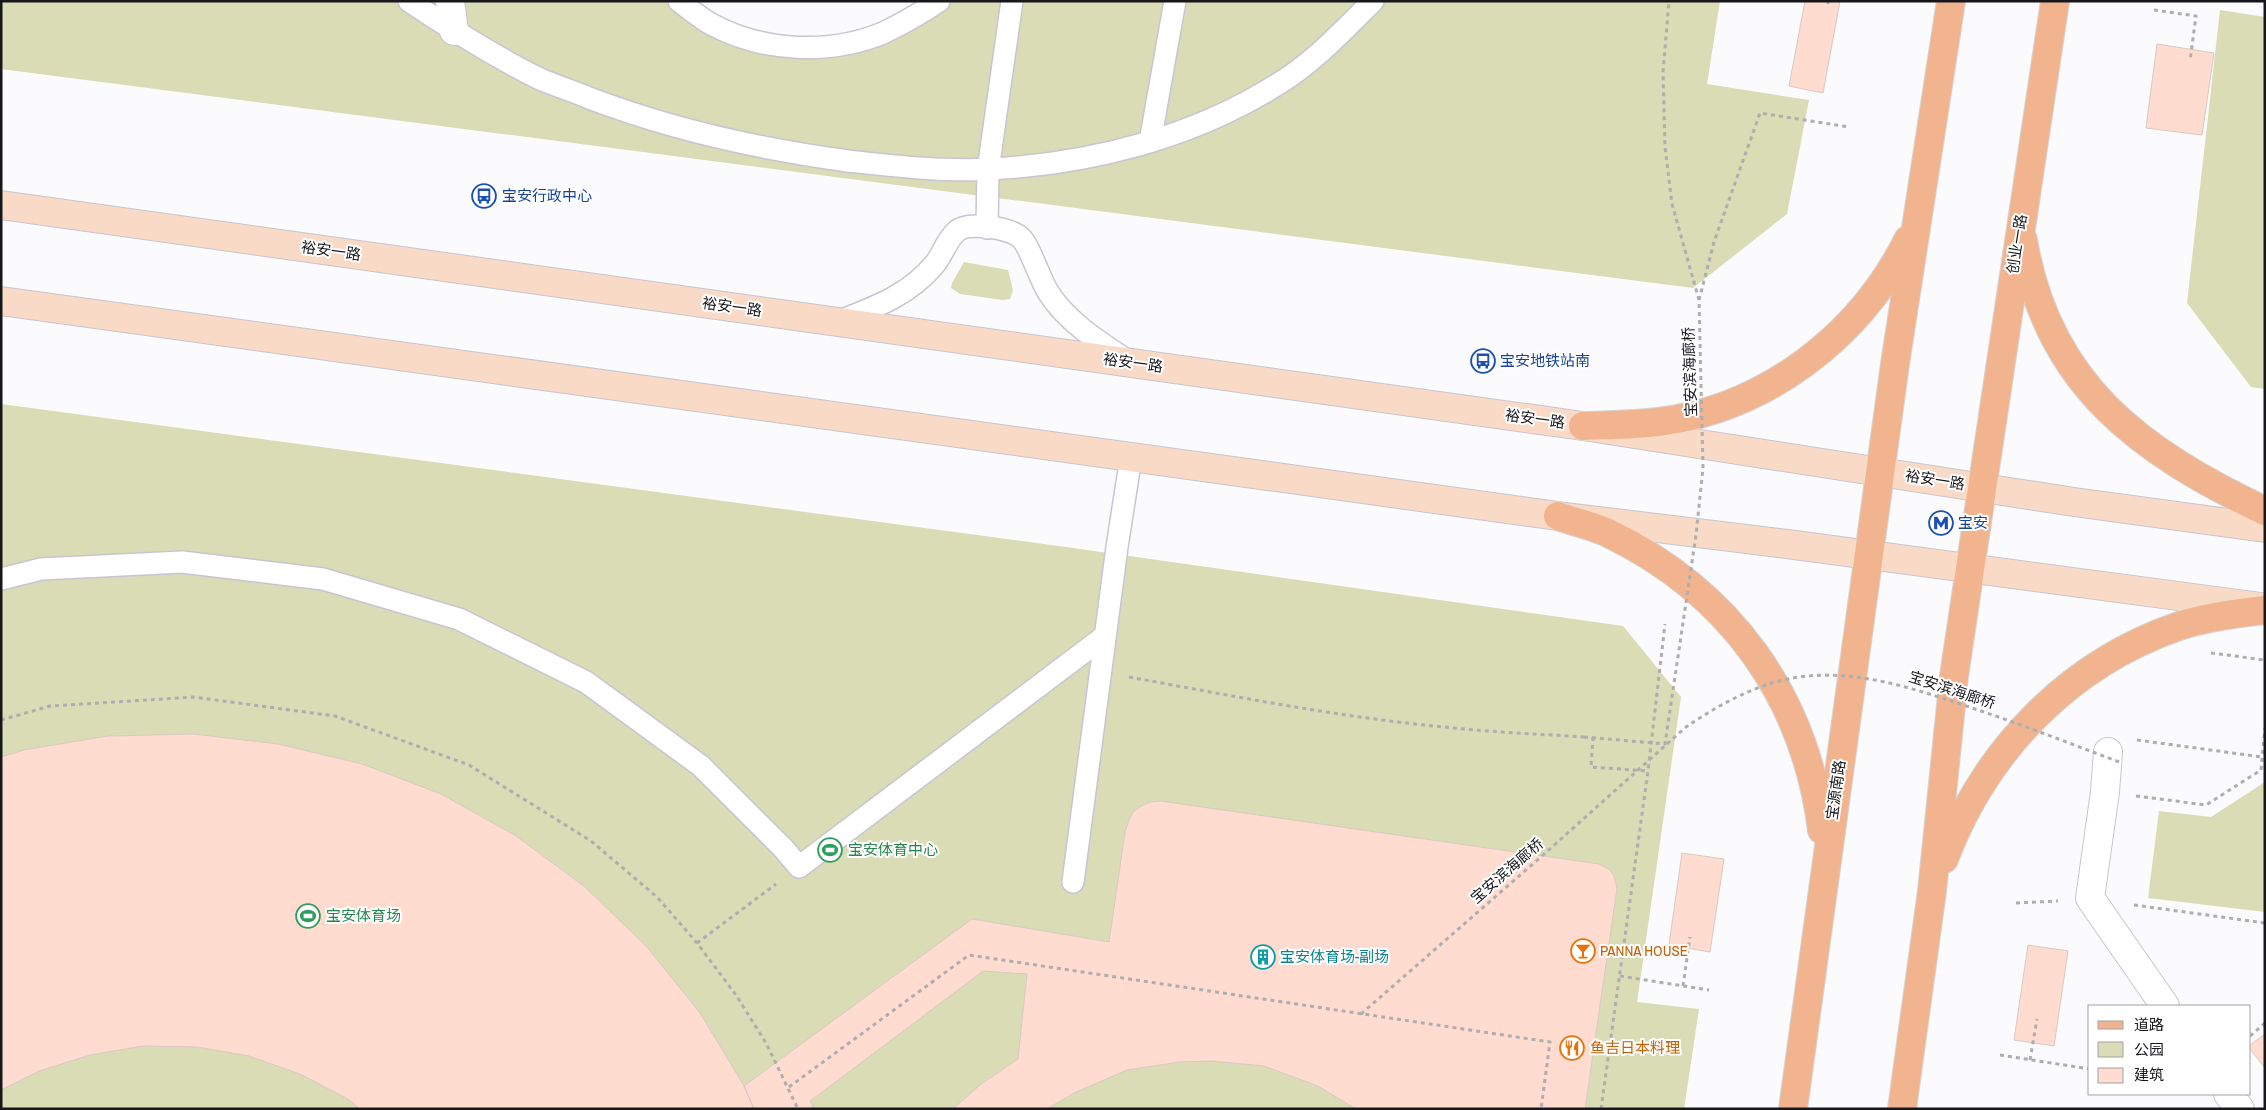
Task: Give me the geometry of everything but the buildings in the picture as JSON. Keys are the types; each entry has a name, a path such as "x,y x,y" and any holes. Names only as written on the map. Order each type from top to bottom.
{"main road":[{"path":"1880,472 1951,1"},
{"name":"创业一路","path":"1981,488 2055,1"},
{"name":"裕安一路","path":"1,205 1583,426 1981,488 2265,528"},
{"path":"1583,426 1658,422 1698,414 1736,402 1772,384 1806,363 1847,327 1871,299 1897,262 1917,221"},
{"path":"2020,222 2026,258 2046,317 2066,357 2086,385 2110,413 2140,439 2212,484 2265,511"},
{"path":"1,301 1558,516 1969,568 2265,609"},
{"name":"宝源南路","path":"1792,1109 1880,472"},
{"path":"1902,1109 1932,891 1954,676 1981,488"},
{"path":"1558,516 1606,532 1650,556 1691,585 1715,608 1759,658 1784,702 1805,748 1818,796 1824,847 1825,876"},
{"path":"1932,891 1950,841 1983,779 2012,739 2047,704 2087,674 2136,643 2180,626 2225,615 2265,609"}],"street":[{"path":"450,1 454,31"},
{"path":"2115,758 2105,792 2090,898 2165,1005"},
{"path":"2229,1095 2240,1109"}],"lane":[{"path":"409,1 454,31 541,79 625,112 714,138 799,154 893,166 988,170 1074,161 1150,142 1212,120 1280,84 1338,36 1373,1"},
{"path":"679,1 712,25 752,41 796,48 842,45 882,33 939,1"},
{"path":"988,228 988,170 1012,1"},
{"path":"1150,142 1175,1"},
{"path":"837,322 896,298 919,282 935,264 951,236 958,229 968,226 1013,231 1023,239 1048,293 1068,316 1092,338 1130,363"},
{"path":"1073,882 1100,672 1131,457"},
{"path":"1,578 41,569 182,562 323,578 459,619 586,682 693,760 777,842 799,867 1105,636"}],"path":[{"name":"宝安滨海廊桥","path":"1665,744 1696,536 1703,468 1699,300 1672,204 1668,180 1663,111 1669,1"},
{"path":"2154,10 2196,16 2190,61"},
{"path":"1699,300 1714,242 1760,114 1848,127"},
{"path":"1601,1109 1648,771 1665,624"},
{"path":"1100,672 1277,704 1444,727 1665,744"},
{"name":"宝安滨海廊桥","path":"1361,1014 1665,744 1709,711 1752,690 1799,677 1844,675 1890,683 1939,697 2115,758"},
{"path":"1,720 50,706 193,697 335,716 469,765 591,841 657,897 697,943 736,995 766,1043 798,1109"},
{"path":"2105,792 2206,805 2260,770 2265,728"},
{"path":"1593,737 1591,767 1648,771"},
{"path":"2135,740 2262,757"},
{"path":"697,943 799,867"},
{"path":"2016,904 2090,898 2265,924"},
{"path":"1683,986 1690,937"},
{"path":"789,1087 969,955 1550,1042 1540,1109"},
{"path":"1620,976 1709,990"},
{"path":"2030,1060 2037,1019"},
{"path":"2251,1035 2265,1022"},
{"path":"2000,1055 2088,1068"}],"green space":[{"path":"1,1 679,1 712,25 842,45 939,1 1720,1 1707,84 1809,100 1787,214 1693,288 1,69"},
{"path":"2220,10 2265,17 2265,389 2251,387 2187,303"},
{"path":"964,262 1008,270 1013,290 1010,299 1003,300 960,294 951,288"},
{"name":"宝安体育中心","path":"1,404 1066,547 1623,626 1681,697 1637,1002 1699,1009 1684,1109 1,1109"},
{"path":"2265,782 2265,912 2148,898 2159,811 2211,817"}],"place":[{"name":"宝安行政中心","path":"484,196"},
{"name":"宝安地铁站南","path":"1483,361"},
{"name":"宝安","path":"1941,523"},
{"name":"宝安体育中心","path":"830,850"},
{"name":"宝安体育场","path":"308,916"},
{"name":"PANNA HOUSE","path":"1583,951"},
{"name":"宝安体育场-副场","path":"1263,957"},
{"name":"鱼吉日本料理","path":"1572,1048"}]}
